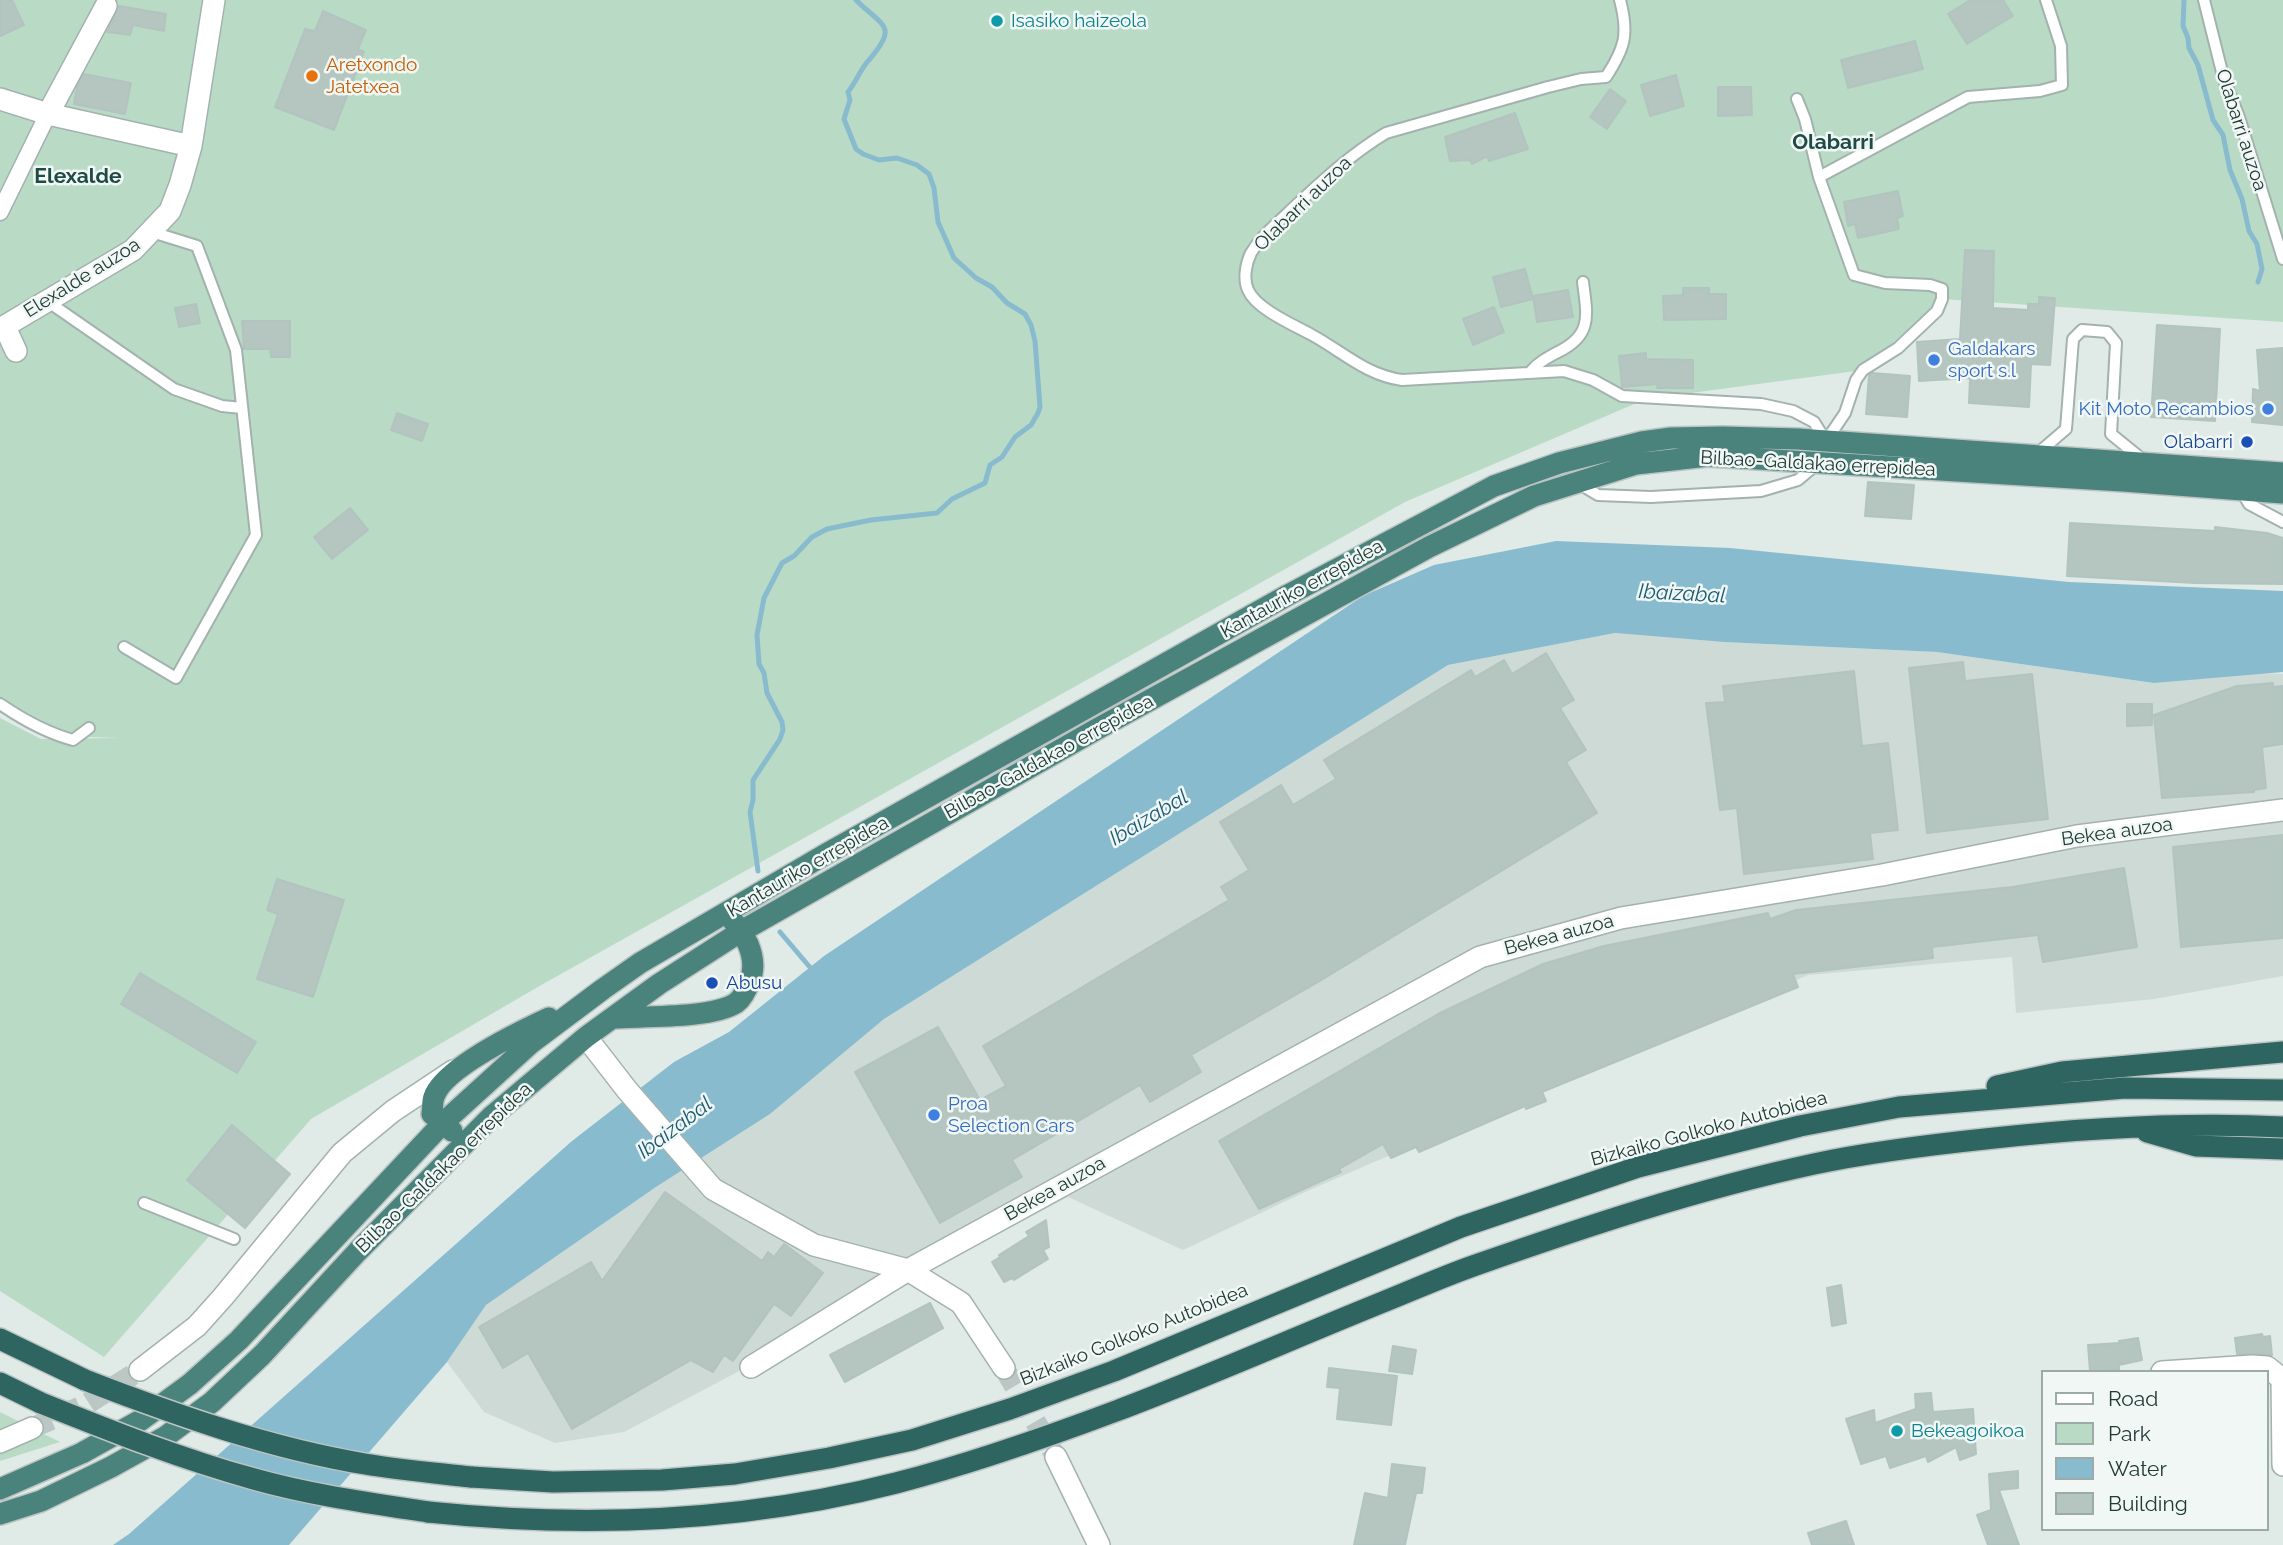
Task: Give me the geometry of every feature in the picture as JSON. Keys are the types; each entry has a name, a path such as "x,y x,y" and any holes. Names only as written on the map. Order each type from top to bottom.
{"highway":[{"name":"Kantauriko errepidea","path":"438,1118 531,1043 640,963 826,854 1288,595 1494,486 1559,463 1642,442 1671,438 1723,437 1826,441 2283,473"},
{"name":"Bilbao-Galdakao errepidea","path":"0,1514 41,1501 111,1467 165,1437 212,1402 262,1355 358,1251 492,1116 586,1037 659,984 740,932 1097,729 1429,547 1534,496 1636,464 1707,456 2283,493"},
{"path":"612,1017 692,1014 720,1010 737,1002 747,990 753,972 753,958 747,942 728,913"},
{"path":"464,1143 438,1118 434,1096 441,1085 461,1066 518,1032 586,1001"},
{"path":"1899,1107 2062,1072 2283,1052"},
{"name":"Bizkaiko Golkoko Autobidea","path":"0,1339 85,1380 166,1411 298,1450 365,1464 471,1477 553,1482 662,1480 711,1476 829,1458 912,1440 1010,1409 1114,1371 1461,1227 1638,1167 1800,1126 1899,1107 2125,1088 2283,1090"},
{"name":"Bilbao-Galdakao errepidea","path":"0,1489 37,1475 94,1446 141,1420 190,1384 239,1340 438,1118"},
{"path":"2128,1126 2196,1146 2283,1149"},
{"path":"0,1383 41,1403 137,1442 256,1480 356,1501 428,1512 551,1521 738,1512 836,1496 896,1482 995,1453 1117,1410 1468,1268 1660,1204 1811,1165 1887,1151 2026,1134 2128,1126 2283,1126"}],"street":[{"name":"Elexalde auzoa","path":"2,328 133,250 170,211 191,146 214,0"},
{"path":"0,212 48,114 106,6"},
{"path":"0,99 48,114 191,146"},
{"path":"2,328 16,351"},
{"name":"Bekea auzoa","path":"751,1367 908,1270 1480,957 1621,918 1882,875 2077,836 2283,810"},
{"path":"586,1037 627,1090 713,1189 814,1245 908,1270 961,1303 1004,1368"},
{"path":"140,1370 197,1326 243,1276 314,1184 342,1153 393,1111 461,1066"},
{"path":"393,1111 408,1109 438,1118"},
{"path":"2192,1370 2267,1367 2283,1379 2283,1465"},
{"path":"0,1442 32,1428"},
{"path":"1056,1457 1099,1545"}],"lane":[{"name":"Olabarri auzoa","path":"1620,0 1626,33 1621,54 1606,77 1581,79 1548,87 1386,133 1343,163 1262,237 1250,256 1245,273 1247,289 1259,304 1364,369 1385,378 1402,380 1564,371 1593,380 1622,396 1761,404 1793,411 1814,422 1826,441"},
{"path":"1819,177 1968,97 2040,91 2062,85 2061,46 2046,0"},
{"name":"Olabarri auzoa","path":"2204,0 2224,80 2239,117 2283,259"},
{"path":"1797,99 1805,119 1819,177 1854,275 1885,283 1930,285 1942,289 1942,299 1937,311 1898,348 1863,370 1856,380 1845,413 1826,441"},
{"path":"124,647 176,678 256,536 236,350 197,246 152,232"},
{"path":"1531,371 1539,362 1572,345 1583,332 1587,316 1583,282"},
{"path":"47,301 174,389 222,406 242,408"},
{"path":"2035,456 2066,429 2073,339 2082,330 2107,332 2116,343 2111,434 2148,464"},
{"path":"1576,481 1598,495 1651,497 1761,491 1798,480 1820,462"},
{"path":"2241,489 2249,504 2283,522"},
{"path":"0,704 16,715 73,740 89,728"},
{"path":"144,1203 234,1239"}],"shaded area":[{"path":"1615,633 1724,642 1937,652 2154,683 2252,673 2283,674 2283,976 2154,999 2016,1013 2012,957 1808,975 1307,1191 1183,1250 1068,1197 624,1432 555,1443 484,1412 447,1362 486,1305 656,1187 770,1114 884,1019 1448,665"}],"green space":[{"path":"0,0 2283,0 2283,322 1942,299 1863,370 1646,399 1405,502 543,984 311,1119 104,1357 0,1291 0,718 41,739 119,738 59,736 0,703"},
{"path":"0,1412 60,1442 0,1461"}],"water":[{"name":"Ibaizabal","path":"1556,541 1730,548 2069,582 2283,591 2283,672 2154,683 1937,652 1724,642 1615,633 1448,665 884,1019 770,1114 656,1187 486,1305 447,1362 289,1545 113,1545 129,1534 572,1141 674,1062 729,1032 824,956 1363,596 1434,565"}],"building":[{"path":"0,0 12,0 24,25 0,36"},
{"path":"1970,0 2003,0 2013,16 1967,44 1948,14"},
{"path":"119,6 166,14 164,31 133,25 130,35 107,32"},
{"path":"323,11 366,30 358,49 364,52 334,130 275,107 305,29 315,31"},
{"path":"1915,41 1923,69 1848,88 1841,60"},
{"path":"84,74 131,83 125,114 74,104 77,87"},
{"path":"1676,75 1684,106 1650,116 1641,85"},
{"path":"1718,87 1751,87 1752,115 1718,116"},
{"path":"1610,89 1626,101 1607,129 1590,117"},
{"path":"1515,113 1528,149 1489,161 1487,156 1472,164 1470,160 1450,161 1445,137"},
{"path":"1898,191 1903,216 1897,218 1899,229 1858,238 1855,224 1848,226 1844,202"},
{"path":"1965,250 1994,251 1993,308 2028,310 2028,304 2039,304 2039,297 2055,298 2050,365 2031,364 2029,407 1969,403 1970,378 1919,381 1917,342 1960,339"},
{"path":"1525,269 1533,299 1501,307 1493,277"},
{"path":"1683,288 1709,288 1709,294 1726,294 1726,319 1664,320 1663,296 1683,295"},
{"path":"1568,290 1573,317 1537,322 1533,296"},
{"path":"196,304 200,323 179,327 175,308"},
{"path":"1494,307 1504,332 1473,345 1463,319"},
{"path":"242,321 290,321 290,357 271,357 270,349 244,349"},
{"path":"2157,325 2220,329 2215,421 2151,417"},
{"path":"2283,348 2283,425 2252,422 2253,389 2260,391 2257,350"},
{"path":"1646,353 1646,359 1693,360 1693,388 1657,388 1658,384 1622,387 1619,356"},
{"path":"1872,373 1910,376 1907,417 1866,414 1869,376"},
{"path":"397,413 428,424 422,441 391,430"},
{"path":"1868,482 1914,485 1911,519 1865,516"},
{"path":"350,508 368,530 332,559 314,537"},
{"path":"2070,523 2215,531 2215,527 2267,533 2283,538 2283,584 2195,583 2067,576"},
{"path":"1546,653 1574,700 1560,708 1586,750 1566,762 1597,813 1318,982 1191,1055 1201,1072 1150,1102 1140,1085 1012,1160 1022,1177 940,1223 855,1072 938,1027 980,1100 1006,1086 983,1046 1229,900 1221,887 1249,870 1220,822 1281,785 1293,805 1336,779 1324,760 1471,670 1475,677 1504,660 1512,674"},
{"path":"1963,662 1965,681 2032,674 2048,819 1927,833 1909,668"},
{"path":"1854,671 1862,746 1888,743 1898,830 1870,833 1873,859 1744,874 1737,808 1720,810 1706,703 1725,702 1723,686"},
{"path":"2273,683 2273,687 2283,686 2283,744 2262,747 2266,788 2254,792 2162,798 2154,715 2237,686"},
{"path":"2127,704 2152,704 2152,725 2127,726"},
{"path":"2283,835 2283,938 2181,947 2173,847"},
{"path":"2124,868 2137,947 2043,962 2038,935 1932,947 1933,958 1793,974 1798,987 1542,1092 1546,1101 1526,1109 1525,1106 1419,1152 1416,1147 1391,1158 1383,1144 1339,1169 1341,1172 1259,1209 1219,1141 1438,1014 1543,964 1604,946 1768,913 1770,919 1796,910 2012,887"},
{"path":"277,879 344,900 313,997 257,979 278,914 267,910"},
{"path":"140,973 256,1042 237,1073 121,1004"},
{"path":"232,1125 290,1174 245,1228 187,1180"},
{"path":"665,1192 762,1261 768,1252 774,1257 784,1244 823,1273 791,1316 774,1304 733,1361 724,1355 713,1372 691,1360 572,1429 528,1353 503,1368 479,1327 591,1262 602,1281"},
{"path":"1046,1220 1049,1247 1043,1250 1048,1259 1014,1280 1012,1278 1004,1282 992,1262 1029,1236 1026,1232"},
{"path":"1841,1285 1846,1323 1832,1326 1827,1288"},
{"path":"930,1303 943,1328 845,1382 830,1355"},
{"path":"2262,1334 2263,1337 2270,1336 2272,1355 2237,1354 2235,1338"},
{"path":"2138,1338 2142,1360 2119,1365 2119,1369 2090,1370 2088,1345 2120,1343 2119,1341"},
{"path":"1393,1346 1416,1350 1412,1374 1389,1371"},
{"path":"1329,1368 1397,1376 1391,1425 1337,1419 1340,1388 1327,1387"},
{"name":"Bekeagoikoa","path":"1931,1393 1933,1412 1973,1409 1976,1454 1960,1460 1956,1447 1928,1462 1926,1456 1890,1468 1886,1456 1861,1464 1846,1419 1874,1410 1875,1423 1916,1409 1915,1394"},
{"path":"1392,1464 1425,1468 1422,1493 1416,1493 1405,1545 1354,1545 1365,1493 1388,1498"},
{"path":"2018,1471 2018,1488 1999,1490 2019,1545 1988,1545 1977,1515 1991,1510 1989,1474"},
{"path":"1846,1521 1854,1545 1812,1545 1808,1533"}],"waterway":[{"path":"758,871 750,812 753,780 783,730 782,722 767,693 764,673 759,664 757,635 764,598 782,563 794,556 812,537 827,529 871,520 937,513 952,499 985,483 990,465 1002,457 1015,437 1031,425 1040,407 1035,341 1031,325 1025,314 1007,303 992,287 976,278 954,258 938,222 934,188 929,174 917,165 897,158 879,160 856,149 844,119 850,100 848,92 885,33 880,22 856,0"},
{"path":"2184,0 2183,26 2189,48 2198,65 2213,120 2223,135 2230,170 2242,199 2249,231 2257,244 2262,269 2258,282"},
{"path":"780,932 814,972"}],"tunnel":[{"path":"1004,1368 1056,1457"},
{"path":"32,1428 87,1404 140,1370"}],"place":[{"name":"Isasiko haizeola","path":"997,21"},
{"name":"Aretxondo Jatetxea","path":"312,76"},
{"name":"Galdakars sport s.l","path":"1934,360"},
{"name":"Kit Moto Recambios","path":"2268,409"},
{"name":"Olabarri","path":"2247,442"},
{"name":"Abusu","path":"712,983"},
{"name":"Proa Selection Cars","path":"934,1115"},
{"name":"Bekeagoikoa","path":"1897,1431"}],"district":[{"name":"Olabarri","path":"1833,143"},
{"name":"Elexalde","path":"78,177"}]}
